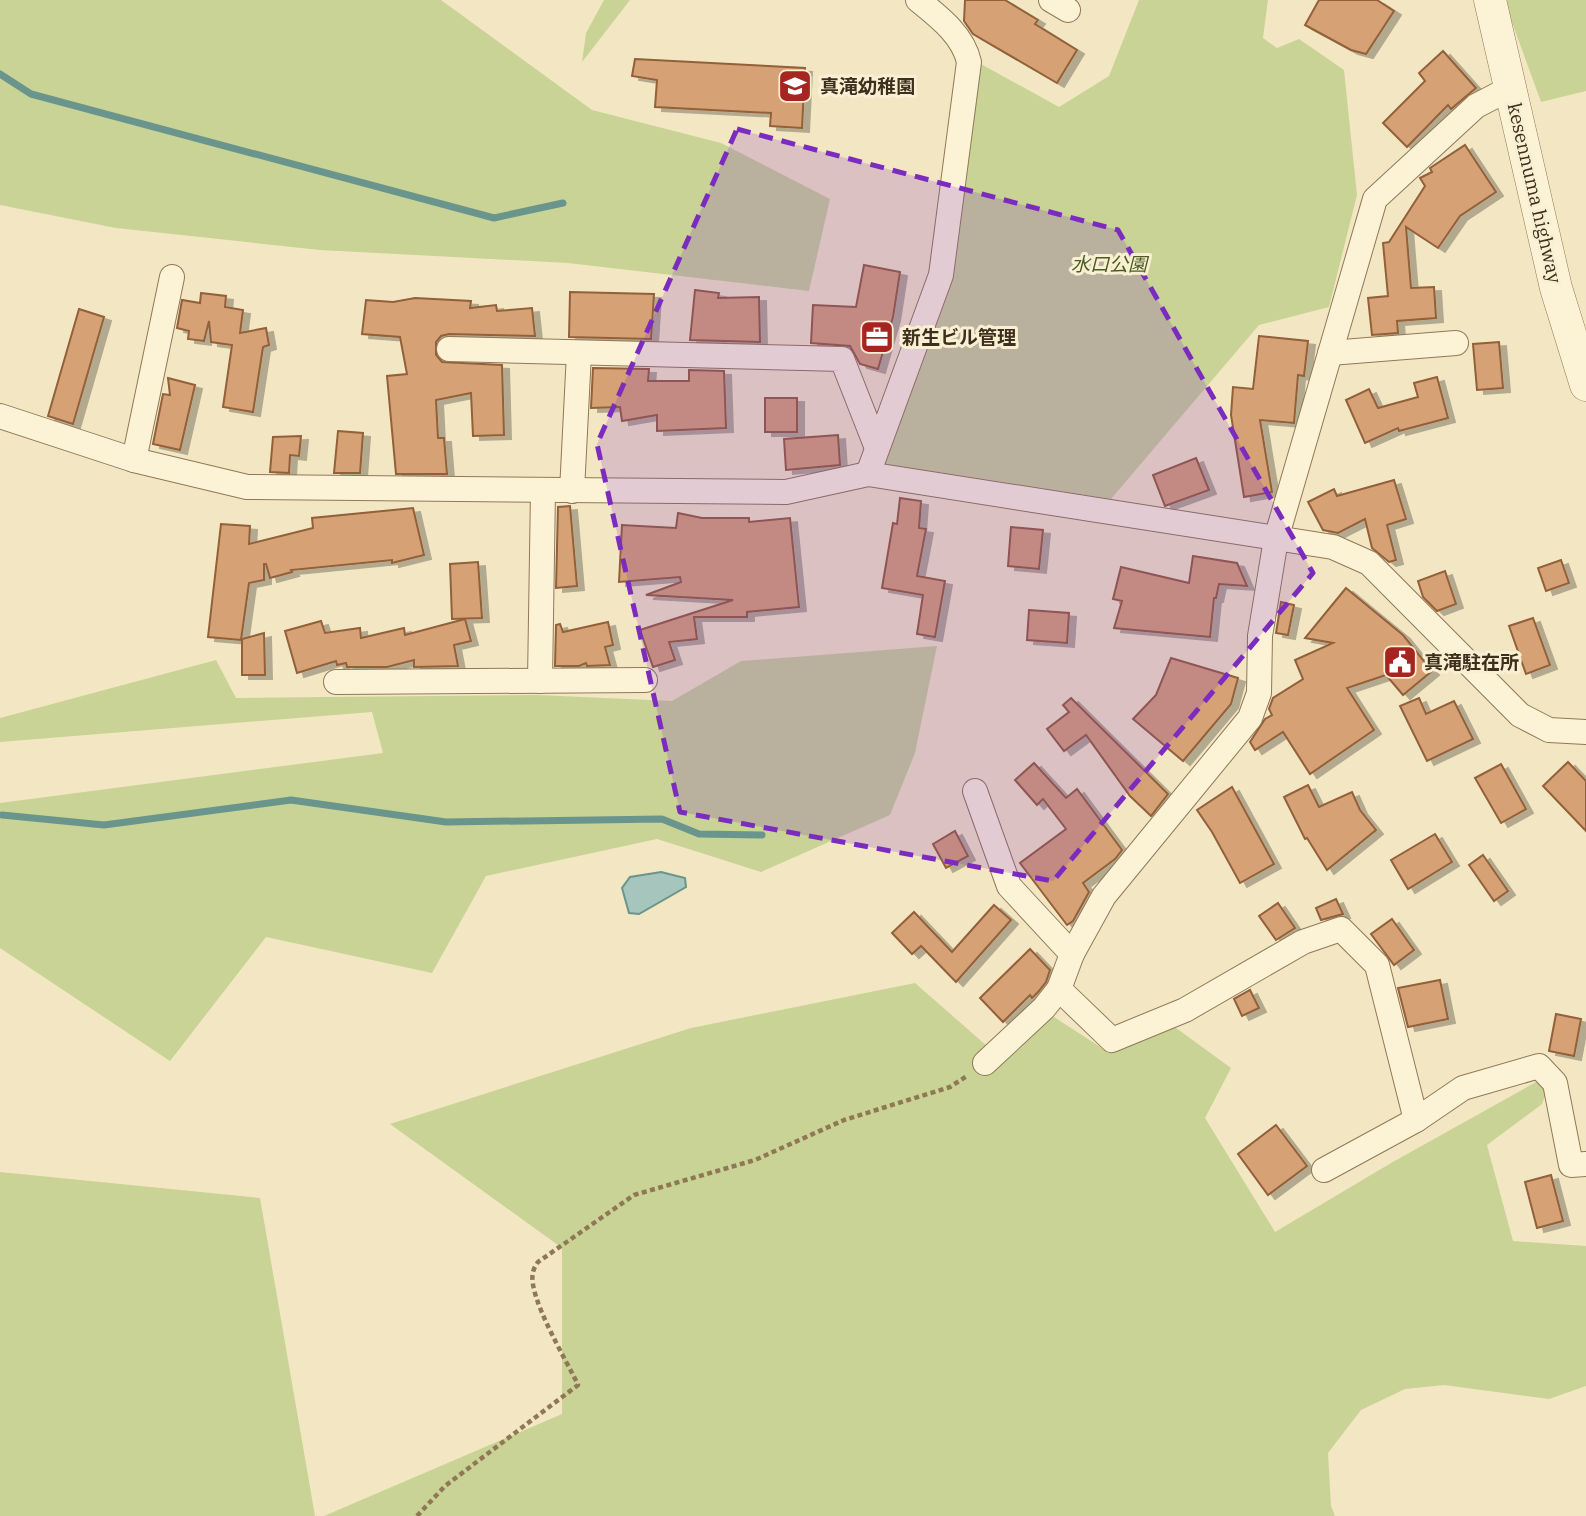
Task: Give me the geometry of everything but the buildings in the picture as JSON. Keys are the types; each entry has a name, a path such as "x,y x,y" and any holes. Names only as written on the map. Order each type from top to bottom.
{"street":[{"path":"868,474 942,275 969,62 966,48 949,11 918,0"},
{"name":"kesennuma highway","path":"1490,0 1556,288 1586,385"},
{"path":"985,1063 1044,1008 1059,989 1072,954 1104,896 1250,718 1259,693 1260,636 1276,539 1375,199 1476,106 1512,90"},
{"path":"134,460 172,277"},
{"path":"1330,353 1456,343"},
{"path":"449,349 842,359 877,448"},
{"path":"572,491 579,353"},
{"path":"0,416 134,460 247,487 786,492 868,474 1333,547 1369,563 1520,715 1549,730 1586,732"},
{"path":"540,681 543,490"},
{"path":"336,682 645,680"},
{"path":"975,791 1009,886 1072,954"},
{"path":"1059,989 1112,1040 1185,1010 1303,942 1341,929 1377,965 1416,1120"},
{"path":"1324,1170 1416,1120 1463,1088 1539,1066 1555,1083 1571,1165 1586,1164"}],"path":[{"path":"417,1516 445,1486 578,1385 534,1292 532,1273 538,1262 634,1195 755,1160 844,1120 950,1087 985,1063"}],"highlighted area":[{"path":"737,129 1118,230 1313,573 1053,881 680,812 597,444"}],"green space":[{"path":"0,0 441,0 592,110 721,143 830,199 809,291 568,263 320,250 116,228 0,205"},
{"path":"604,0 630,0 582,62 586,33"},
{"name":"水口公園","path":"1139,0 1268,0 1263,38 1277,48 1299,39 1344,70 1357,195 1329,307 1259,325 1111,499 885,464 954,276 981,64 1059,107 1109,76"},
{"path":"1504,0 1586,0 1586,91 1541,102"},
{"path":"937,646 915,753 890,815 761,872 657,839 486,876 432,973 266,937 170,1061 0,948 0,803 383,753 372,712 0,742 0,718 216,660 236,698 537,695 672,701 741,661"},
{"path":"915,983 995,1053 1054,1017 1105,1050 1172,1025 1231,1068 1205,1118 1275,1232 1391,1163 1554,1072 1542,1104 1487,1145 1513,1241 1586,1246 1586,1386 1549,1399 1444,1385 1405,1389 1361,1410 1328,1453 1331,1506 1335,1516 324,1516 562,1414 562,1248 390,1124 691,1028"},
{"path":"0,1172 260,1198 315,1516 0,1516"}],"water":[{"path":"661,872 685,878 686,887 639,914 629,913 622,888 630,877"}],"waterway":[{"path":"0,74 31,94 494,218 563,203"},
{"path":"2,815 104,825 291,800 446,822 662,819 699,834 762,835"}],"place":[{"name":"真滝幼稚園","path":"795,86"},
{"name":"新生ビル管理","path":"877,337"},
{"name":"真滝駐在所","path":"1400,662"}]}
